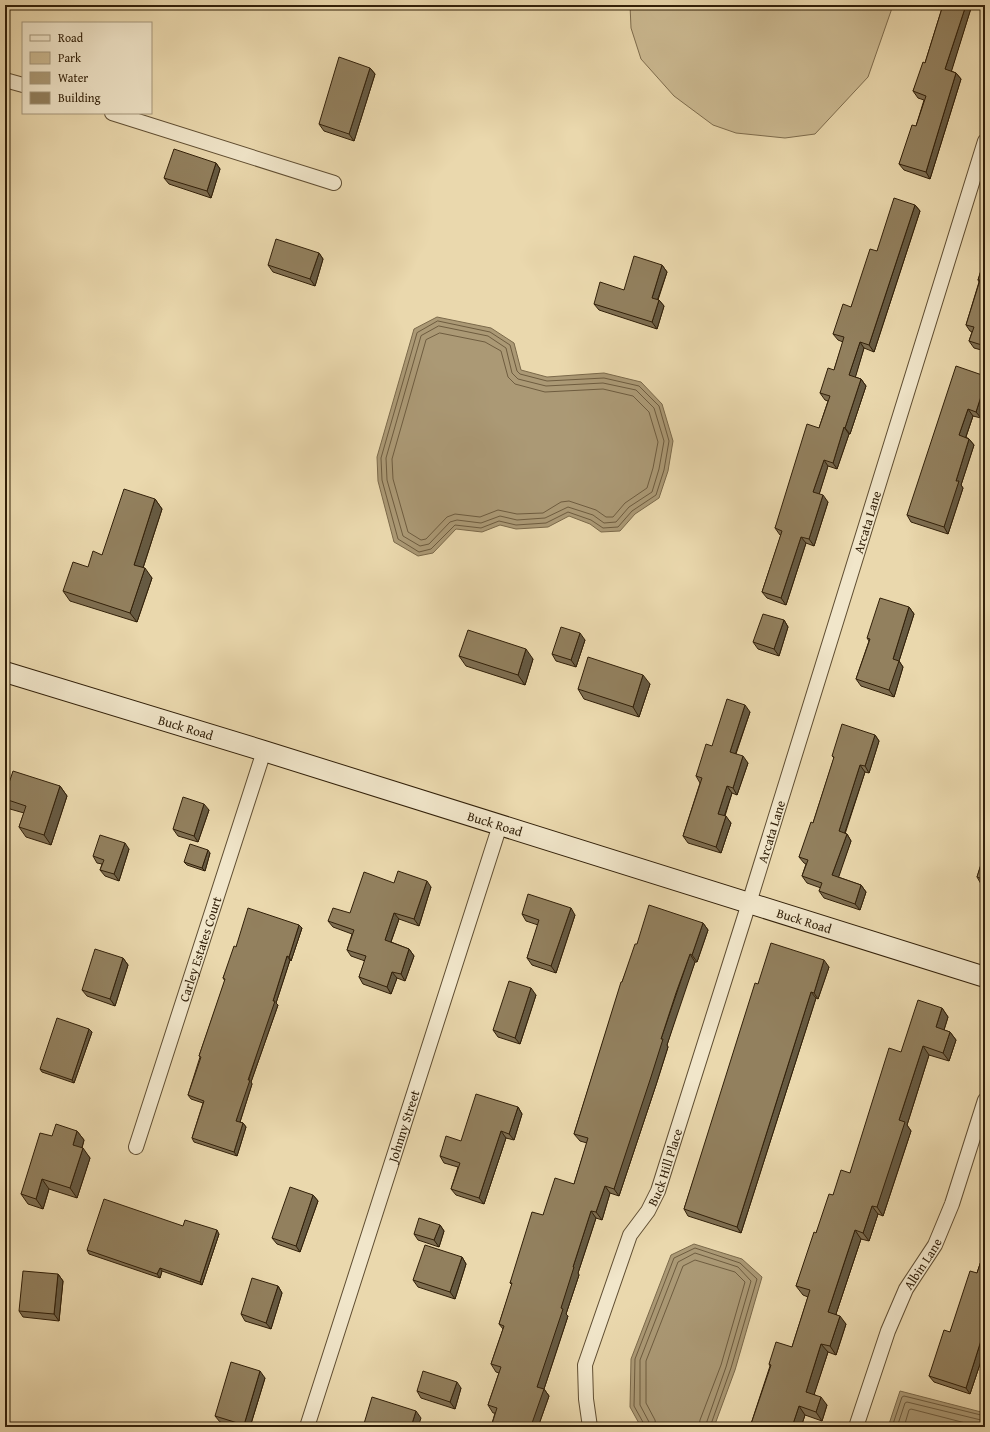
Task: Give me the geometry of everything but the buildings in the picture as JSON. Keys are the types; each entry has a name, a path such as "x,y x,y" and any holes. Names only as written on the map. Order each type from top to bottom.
{"street":[{"path":"5,80 22,85"},
{"path":"115,114 334,183"},
{"name":"Arcata Lane","path":"749,903 985,141"},
{"name":"Buck Road","path":"5,672 500,824 985,977"},
{"name":"Carley Estates Court","path":"136,1147 264,751"},
{"name":"Johnny Street","path":"307,1427 500,824"},
{"name":"Buck Hill Place","path":"590,1427 586,1399 585,1365 630,1235 648,1211 658,1191 749,903"},
{"name":"Albin Lane","path":"856,1427 888,1331 906,1289 935,1246 952,1204 985,1100"}],"green space":[{"path":"630,5 892,5 868,77 815,134 785,138 736,133 713,125 674,96 641,59 631,28"}],"water":[{"path":"437,317 491,328 514,343 521,370 547,377 604,373 641,382 662,404 673,441 668,471 659,498 635,514 620,531 601,532 590,524 569,516 548,527 516,529 500,525 482,532 456,529 433,553 418,556 394,542 378,481 377,457 414,329"},
{"path":"694,1244 742,1259 762,1277 735,1370 714,1427 641,1427 630,1407 631,1359 671,1255"},
{"path":"900,1391 985,1413 985,1427 888,1427"}]}
